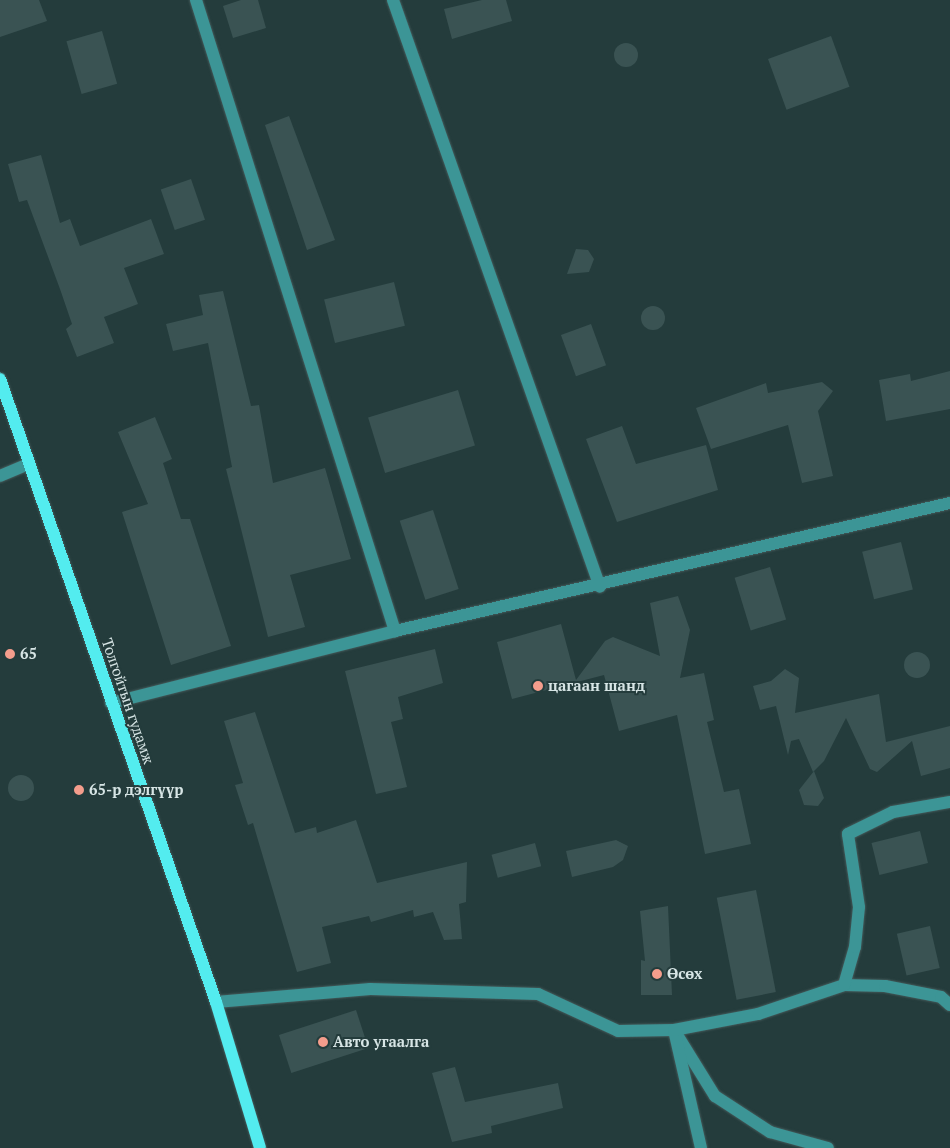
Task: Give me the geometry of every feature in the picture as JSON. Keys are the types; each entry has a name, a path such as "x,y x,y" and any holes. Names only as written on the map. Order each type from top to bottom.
{"main road":[{"name":"Толгойтын гудамж","path":"0,379 216,1002 260,1148"}],"street":[{"path":"196,0 395,631"},
{"path":"393,0 600,587"},
{"path":"0,476 28,464"},
{"path":"111,703 395,631 600,587 950,503"},
{"path":"844,985 855,947 859,907 848,834 893,812 950,802"},
{"path":"216,1002 370,988 538,994 618,1031 674,1030 758,1014 844,985 941,997 950,1005"},
{"path":"674,1030 701,1148"},
{"path":"674,1030 715,1096 770,1132 828,1148"}],"building":[{"path":"0,0 39,0 47,21 0,37"},
{"path":"241,0 258,0 266,28 233,38 223,6"},
{"path":"482,0 506,0 512,21 452,39 444,9"},
{"path":"102,31 117,84 82,94 66,41"},
{"path":"831,36 849,87 787,110 768,59"},
{"path":"626,43 634,47 638,55 634,63 626,67 618,63 614,55 618,47"},
{"path":"289,116 335,240 307,250 265,125"},
{"path":"41,155 60,223 70,219 80,246 151,219 164,254 124,268 138,304 104,317 114,343 77,357 66,329 72,324 60,289 27,200 19,202 8,164"},
{"path":"191,179 205,220 175,230 161,189"},
{"path":"576,249 588,250 594,259 589,272 567,274"},
{"path":"394,282 405,326 335,343 324,299"},
{"path":"223,291 251,406 259,405 273,483 325,468 351,559 290,575 305,627 268,637 226,469 232,467 208,343 173,351 166,324 203,315 199,295"},
{"path":"653,306 658,307 664,313 664,323 658,329 653,330 648,329 642,323 641,318 642,313 648,307"},
{"path":"591,324 606,365 576,376 561,335"},
{"path":"950,371 950,409 886,421 879,380 910,374 911,381"},
{"path":"822,382 833,391 818,411 833,476 802,483 788,425 711,449 696,408 766,383 768,393"},
{"path":"458,390 475,445 385,473 368,417"},
{"path":"155,417 172,459 163,463 181,519 190,519 231,646 171,665 122,512 148,504 118,432"},
{"path":"622,426 636,464 706,445 718,490 617,522 586,439"},
{"path":"433,510 459,589 425,600 400,521"},
{"path":"901,542 913,590 874,599 862,552"},
{"path":"770,567 786,620 751,630 735,578"},
{"path":"678,596 690,630 680,678 704,673 714,720 707,722 724,792 739,789 751,844 705,854 677,715 619,731 604,675 512,699 497,642 561,624 576,680 605,641 613,637 660,656 650,603"},
{"path":"435,649 443,683 398,697 403,719 391,722 407,787 376,794 345,671"},
{"path":"917,652 926,656 930,665 926,674 917,678 908,674 904,665 908,656"},
{"path":"785,669 799,678 795,713 879,694 886,742 950,726 950,768 921,776 912,741 877,772 870,769 846,718 824,761 813,772 799,739 791,741 788,755 776,706 760,710 753,686 771,681"},
{"path":"255,712 295,833 316,827 317,833 356,820 377,883 467,862 466,902 459,904 462,939 444,940 433,912 414,917 413,910 371,922 369,916 322,927 331,963 297,972 253,823 248,825 235,785 243,783 224,721"},
{"path":"814,771 824,798 818,806 804,805 799,790"},
{"path":"21,775 30,779 34,788 30,797 21,801 12,797 8,788 12,779"},
{"path":"920,831 928,863 879,875 871,843"},
{"path":"616,840 628,846 623,860 613,867 572,877 566,851"},
{"path":"535,843 541,866 498,878 492,855"},
{"path":"756,890 776,992 737,1000 717,898"},
{"path":"668,906 672,995 641,995 641,960 645,961 640,911"},
{"path":"930,926 940,968 907,976 897,934"},
{"name":"Авто угаалга","path":"356,1010 368,1048 291,1073 279,1035"},
{"path":"455,1067 465,1102 558,1083 563,1108 491,1126 492,1133 452,1142 432,1073"}],"place":[{"name":"65","path":"10,654"},
{"name":"цагаан шанд","path":"538,686"},
{"name":"65-р дэлгүүр","path":"79,790"},
{"name":"Өсөх","path":"657,974"},
{"name":"Авто угаалга","path":"323,1042"}]}
